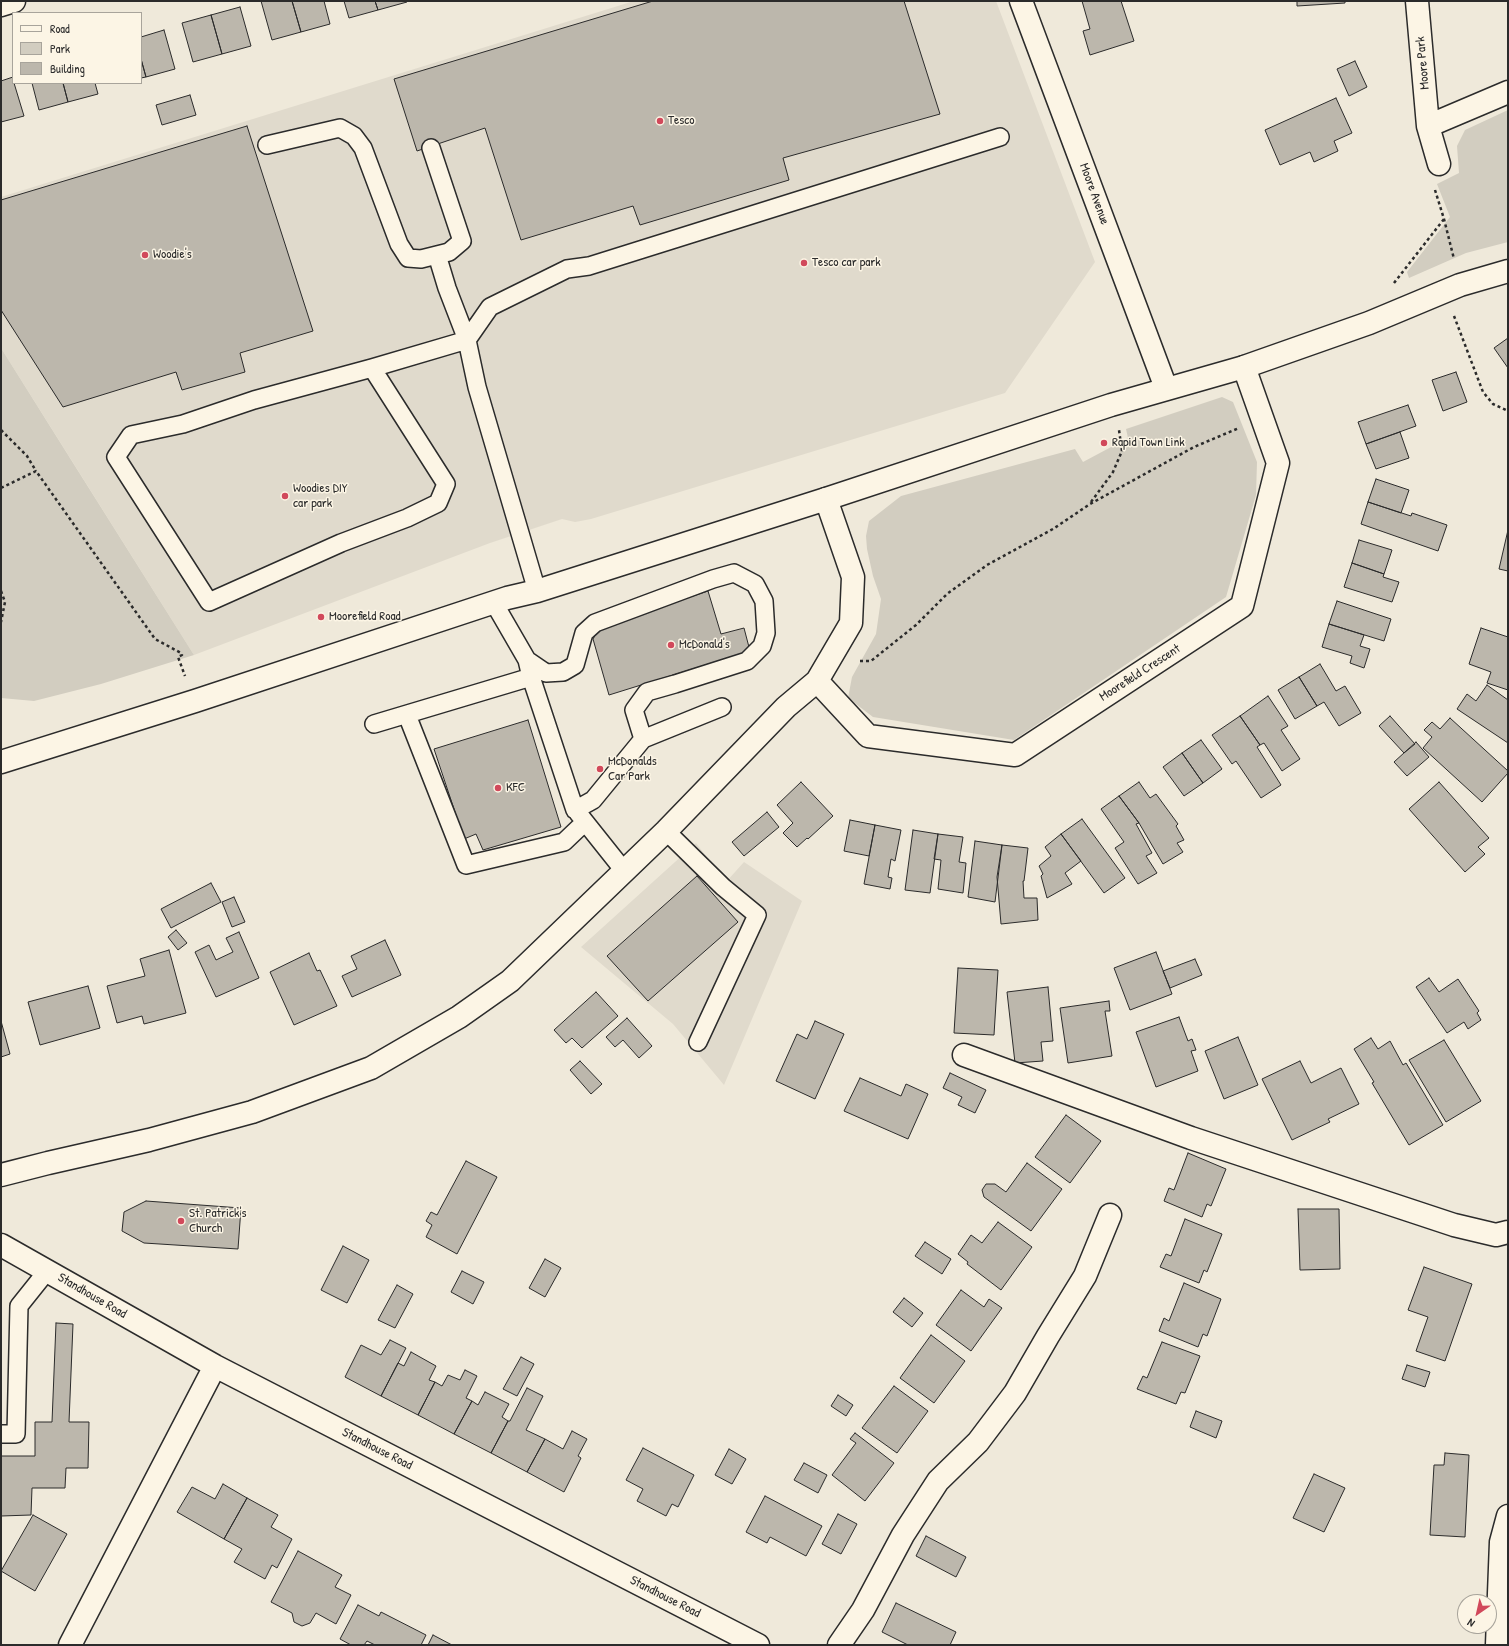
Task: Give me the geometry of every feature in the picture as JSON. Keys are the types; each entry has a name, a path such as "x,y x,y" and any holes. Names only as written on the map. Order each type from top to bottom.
{"street":[{"path":"1,5 14,1"},
{"name":"Moore Avenue","path":"1021,1 1166,388"},
{"name":"Moore Park","path":"1417,1 1428,126 1439,164"},
{"path":"1428,126 1508,92"},
{"path":"1,762 195,701 494,603 537,591 826,499 1111,405 1244,366 1369,323 1453,288 1508,271"},
{"name":"Moorefield Crescent","path":"817,681 868,736 1015,755 1242,606 1278,463 1244,366"},
{"path":"1,1175 48,1162 149,1140 252,1112 371,1068 460,1017 510,981 625,872 786,707 817,681 851,623 853,577 826,499"},
{"path":"964,1055 1191,1138 1454,1225 1496,1235 1508,1232"},
{"path":"839,1645 863,1610 903,1535 938,1481 978,1442 1015,1393 1085,1276 1110,1215"},
{"name":"Standhouse Road","path":"1,1244 215,1366 758,1645"},
{"path":"70,1645 215,1366"},
{"path":"1497,1645 1503,1592 1501,1542 1508,1516"}],"lane":[{"path":"267,145 340,128 354,136 363,148 399,244 408,258 422,259 449,252 462,241 430,148"},
{"path":"372,368 446,484 438,503 407,518 341,543 208,602 116,456 131,435 183,424 254,400 467,340 490,307 567,269 589,266 1000,138"},
{"path":"437,255 447,288 467,340 477,387 537,591"},
{"path":"527,660 546,672 563,672 575,666 584,633 595,623 713,579 734,574 755,584 764,601 766,633 762,646 747,661 647,692 634,710 643,739"},
{"path":"494,603 527,660 531,678 580,816 625,872"},
{"path":"374,724 531,678"},
{"path":"407,715 466,865 564,842 580,816 643,739 722,707"},
{"path":"666,831 723,887 757,915 698,1042"},
{"path":"1,1434 16,1434 19,1306 47,1271"}],"path":[{"path":"1439,164 1429,172 1444,218 1453,288 1483,392 1493,404 1508,412"},
{"path":"1404,308 1394,284 1444,218"},
{"path":"1090,504 1113,472 1122,451 1121,435 1111,405"},
{"path":"830,659 871,661 916,625 952,590 987,565 1053,529 1090,504 1194,447 1262,417"},
{"path":"1,430 27,456 36,471 155,639 181,653 182,655 178,657 195,701"},
{"path":"1,488 36,471"},
{"path":"1,591 5,602 1,622"}],"shaded area":[{"path":"634,1 996,1 1095,262 1005,393 591,519 575,522 562,519 490,543 194,655 1,348 1,197"},
{"path":"696,843 726,882 744,862 802,901 724,1085 673,1024 581,947"}],"green space":[{"path":"1508,110 1508,242 1466,253 1409,278 1407,272 1450,217 1437,184 1459,173 1457,146 1465,130"},
{"path":"1,348 194,655 101,684 34,701 1,698"},
{"path":"1222,397 1233,402 1257,462 1256,495 1226,597 1014,740 873,717 848,698 852,677 876,634 881,599 873,576 867,549 866,536 869,521 901,496 1075,449 1083,462 1128,438 1126,429"}],"building":[{"path":"261,1 292,1 301,32 272,40"},
{"path":"292,1 324,1 330,24 301,32"},
{"path":"344,1 375,1 378,10 349,18"},
{"path":"375,1 407,1 407,2 378,10"},
{"name":"Tesco","path":"653,1 904,1 940,114 783,158 789,180 640,225 633,206 521,240 485,128 417,151 394,79"},
{"path":"1082,1 1121,1 1134,41 1090,55 1083,31 1090,29"},
{"path":"1297,1 1345,1 1345,3 1297,6"},
{"path":"240,7 251,46 222,54 211,15"},
{"path":"211,15 222,54 193,62 182,23"},
{"path":"164,30 175,69 146,77 142,63 142,37"},
{"path":"1355,61 1367,87 1349,96 1337,69"},
{"path":"142,63 146,77 142,78"},
{"path":"12,77 12,84 14,84 24,116 1,122 1,81"},
{"path":"32,84 63,84 68,102 39,110"},
{"path":"63,84 95,84 98,94 68,102"},
{"path":"190,95 196,115 162,125 156,105"},
{"path":"1336,98 1352,133 1334,141 1338,151 1314,162 1310,152 1280,165 1265,130"},
{"name":"Woodie's","path":"247,126 313,331 240,353 245,372 182,390 176,372 63,407 1,310 1,200"},
{"path":"1508,338 1508,368 1494,348"},
{"path":"1456,372 1467,402 1443,411 1432,380"},
{"path":"1408,405 1416,426 1366,444 1358,422"},
{"path":"1400,432 1409,458 1376,469 1366,444"},
{"path":"1376,479 1409,490 1401,513 1368,502"},
{"path":"1368,502 1411,516 1412,513 1447,525 1438,551 1361,524"},
{"path":"1508,530 1508,571 1499,569"},
{"path":"1359,540 1392,550 1384,574 1352,563"},
{"path":"1352,563 1384,574 1383,577 1399,582 1392,602 1344,587"},
{"name":"McDonald's","path":"708,591 721,634 744,628 750,651 609,695 593,639 600,627"},
{"path":"1337,601 1391,619 1384,641 1329,624"},
{"path":"1329,624 1364,635 1360,646 1370,649 1364,668 1350,663 1352,656 1322,647"},
{"path":"1481,628 1508,637 1508,690 1487,683 1491,672 1469,664"},
{"path":"1320,664 1336,691 1345,686 1361,713 1339,726 1324,702 1317,706 1299,677"},
{"path":"1299,677 1317,706 1295,719 1278,690"},
{"path":"1487,685 1508,700 1508,743 1457,709 1467,694 1476,701"},
{"path":"1268,696 1288,726 1281,730 1300,759 1282,771 1264,743 1260,745 1240,716"},
{"path":"1240,716 1260,745 1257,747 1281,785 1261,798 1236,761 1232,764 1212,735"},
{"path":"1390,716 1415,744 1404,753 1379,726"},
{"path":"1450,718 1508,771 1508,773 1482,802 1423,748 1432,737 1424,730 1432,722 1440,729"},
{"name":"KFC","path":"528,720 561,827 483,850 476,834 464,839 434,749"},
{"path":"1201,740 1222,769 1203,783 1182,753"},
{"path":"1416,742 1429,757 1407,776 1394,762"},
{"path":"1182,753 1203,783 1184,796 1163,767"},
{"path":"801,782 833,816 797,847 783,833 793,823 777,805"},
{"path":"1139,782 1150,798 1156,794 1178,824 1176,826 1184,840 1177,843 1183,852 1163,864 1139,823 1119,796"},
{"path":"1439,782 1489,838 1478,847 1485,854 1465,872 1409,809"},
{"path":"1119,796 1139,823 1136,824 1152,853 1146,856 1157,873 1138,884 1115,848 1124,842 1101,809"},
{"path":"767,812 779,827 744,856 732,842"},
{"path":"1082,819 1125,878 1104,893 1061,834"},
{"path":"850,820 875,825 869,856 844,851"},
{"path":"875,825 901,830 895,861 891,859 888,877 892,878 890,889 864,884"},
{"path":"913,830 938,834 930,893 905,890"},
{"path":"938,834 963,837 959,862 966,863 963,893 938,889 941,860 934,859"},
{"path":"1061,834 1081,861 1065,873 1072,884 1047,898 1041,876 1043,874 1039,866 1051,856 1045,847"},
{"path":"975,841 1002,845 995,902 968,897"},
{"path":"1002,845 1028,848 1023,881 1024,898 1037,898 1038,920 1001,924 997,877"},
{"path":"697,876 738,922 648,1001 607,956"},
{"path":"211,883 221,902 171,928 161,909"},
{"path":"234,897 245,922 232,927 222,902"},
{"path":"176,930 187,943 178,950 168,937"},
{"path":"239,932 259,978 216,997 195,952 209,945 216,960 233,952 226,938"},
{"path":"385,940 401,975 352,997 342,976 357,969 351,956"},
{"path":"169,950 186,1013 144,1024 142,1016 117,1023 107,986 145,976 140,959"},
{"path":"1156,952 1172,994 1130,1010 1114,968"},
{"path":"309,953 317,971 320,970 337,1006 294,1025 270,972"},
{"path":"1195,959 1202,975 1170,988 1163,971"},
{"path":"958,968 998,970 994,1035 954,1033"},
{"path":"1429,978 1439,992 1458,979 1479,1011 1477,1013 1481,1020 1468,1029 1464,1022 1447,1033 1416,987"},
{"path":"88,986 100,1028 40,1045 28,1002"},
{"path":"1048,987 1053,1041 1041,1042 1043,1061 1015,1063 1007,992"},
{"path":"596,992 618,1016 582,1048 572,1038 566,1043 554,1030"},
{"path":"1109,1001 1110,1011 1105,1011 1112,1056 1068,1063 1060,1008"},
{"path":"1179,1017 1188,1041 1192,1039 1196,1050 1191,1051 1198,1071 1156,1087 1136,1032"},
{"path":"627,1018 652,1046 639,1058 623,1040 615,1047 606,1037"},
{"path":"1,1021 10,1054 1,1057"},
{"path":"815,1021 844,1034 815,1099 776,1081 797,1034 807,1039"},
{"path":"1238,1037 1258,1085 1224,1099 1205,1051"},
{"path":"1371,1038 1378,1049 1390,1041 1403,1065 1406,1063 1443,1125 1409,1145 1372,1083 1374,1082 1354,1049"},
{"path":"1444,1040 1481,1101 1446,1122 1409,1060"},
{"path":"580,1061 602,1084 591,1094 570,1070"},
{"path":"1300,1061 1311,1083 1341,1068 1359,1104 1328,1119 1330,1122 1292,1140 1262,1079"},
{"path":"950,1073 986,1090 975,1113 958,1105 962,1097 943,1088"},
{"path":"860,1078 901,1096 906,1084 928,1094 908,1139 844,1111"},
{"path":"1066,1115 1101,1141 1070,1183 1035,1157"},
{"path":"1188,1153 1226,1169 1211,1206 1207,1204 1202,1217 1164,1201 1169,1188 1174,1190"},
{"path":"466,1161 497,1177 457,1254 426,1237 432,1225 426,1221 431,1212 437,1215"},
{"path":"1027,1163 1062,1189 1031,1231 984,1197 982,1190 986,1184 995,1184 1006,1192"},
{"name":"St. Patrick's Church","path":"146,1201 241,1208 238,1249 144,1243 122,1231 124,1212"},
{"path":"1298,1209 1339,1209 1340,1269 1300,1270"},
{"path":"1185,1219 1222,1234 1207,1272 1204,1270 1199,1283 1160,1267 1166,1254 1171,1256"},
{"path":"998,1222 1032,1247 1001,1290 967,1264 968,1262 958,1254 971,1235 982,1243"},
{"path":"925,1242 951,1259 942,1274 915,1256"},
{"path":"343,1246 369,1260 347,1303 321,1290"},
{"path":"545,1259 561,1268 545,1297 529,1288"},
{"path":"1424,1267 1472,1284 1445,1361 1416,1351 1428,1317 1408,1310"},
{"path":"462,1271 484,1282 473,1304 451,1292"},
{"path":"1184,1283 1221,1299 1207,1336 1203,1334 1198,1347 1159,1331 1164,1318 1169,1321"},
{"path":"397,1285 413,1294 395,1328 378,1320"},
{"path":"961,1290 984,1307 989,1299 1002,1308 971,1351 936,1325"},
{"path":"904,1298 923,1313 912,1327 893,1312"},
{"path":"56,1323 73,1324 69,1422 89,1422 88,1468 66,1468 65,1488 32,1488 31,1515 1,1516 1,1456 35,1456 35,1422 52,1422"},
{"path":"931,1335 965,1361 934,1403 900,1378"},
{"path":"390,1340 406,1348 381,1396 345,1377 361,1345 381,1355"},
{"path":"1162,1342 1200,1356 1185,1393 1181,1392 1176,1404 1137,1389 1143,1376 1147,1378"},
{"path":"411,1352 436,1366 429,1380 435,1382 418,1415 381,1396 398,1363 404,1366"},
{"path":"521,1357 534,1364 517,1396 503,1389"},
{"path":"1407,1365 1430,1372 1425,1387 1402,1379"},
{"path":"465,1370 477,1376 466,1398 472,1401 454,1434 418,1415 435,1382 442,1386 448,1375 460,1380"},
{"path":"894,1386 928,1411 897,1453 862,1428"},
{"path":"527,1388 543,1396 526,1430 545,1439 527,1472 491,1453"},
{"path":"485,1392 509,1404 502,1417 508,1421 491,1453 454,1434 472,1401 478,1405"},
{"path":"838,1395 853,1405 846,1416 831,1406"},
{"path":"1196,1411 1222,1421 1216,1438 1190,1427"},
{"path":"572,1431 587,1439 578,1456 581,1458 564,1492 527,1472 545,1439 563,1449"},
{"path":"855,1433 894,1463 865,1501 832,1475 856,1443 850,1439"},
{"path":"643,1448 694,1475 678,1507 672,1504 666,1516 637,1501 643,1489 626,1480"},
{"path":"729,1449 746,1459 732,1484 715,1475"},
{"path":"1445,1453 1469,1455 1465,1537 1430,1535 1434,1465 1444,1465"},
{"path":"804,1463 827,1475 818,1493 794,1480"},
{"path":"1314,1474 1345,1488 1324,1532 1293,1518"},
{"path":"223,1484 247,1498 224,1539 177,1512 192,1487 215,1499"},
{"path":"765,1496 822,1526 806,1556 770,1537 767,1543 746,1532"},
{"path":"247,1498 278,1515 271,1527 292,1539 277,1568 272,1565 265,1579 234,1562 242,1549 224,1539"},
{"path":"838,1514 857,1524 841,1554 822,1544"},
{"path":"33,1515 67,1534 35,1591 1,1571"},
{"path":"926,1536 966,1557 956,1577 916,1556"},
{"path":"298,1551 342,1575 335,1587 351,1595 336,1624 316,1613 310,1623 302,1626 294,1622 292,1613 271,1602"},
{"path":"896,1603 956,1632 950,1645 908,1645 882,1632"},
{"path":"358,1605 379,1616 381,1612 426,1635 421,1645 375,1645 367,1641 364,1645 351,1645 340,1639"},
{"path":"433,1635 452,1645 428,1645"}],"place":[{"name":"Tesco","path":"660,121"},
{"name":"Woodie's","path":"145,255"},
{"name":"Tesco car park","path":"804,263"},
{"name":"Rapid Town Link","path":"1104,443"},
{"name":"Woodies DIY car park","path":"285,496"},
{"name":"Moorefield Road","path":"321,617"},
{"name":"McDonald's","path":"671,645"},
{"name":"McDonalds Car Park","path":"600,769"},
{"name":"KFC","path":"498,788"},
{"name":"St. Patrick's Church","path":"181,1221"}]}
